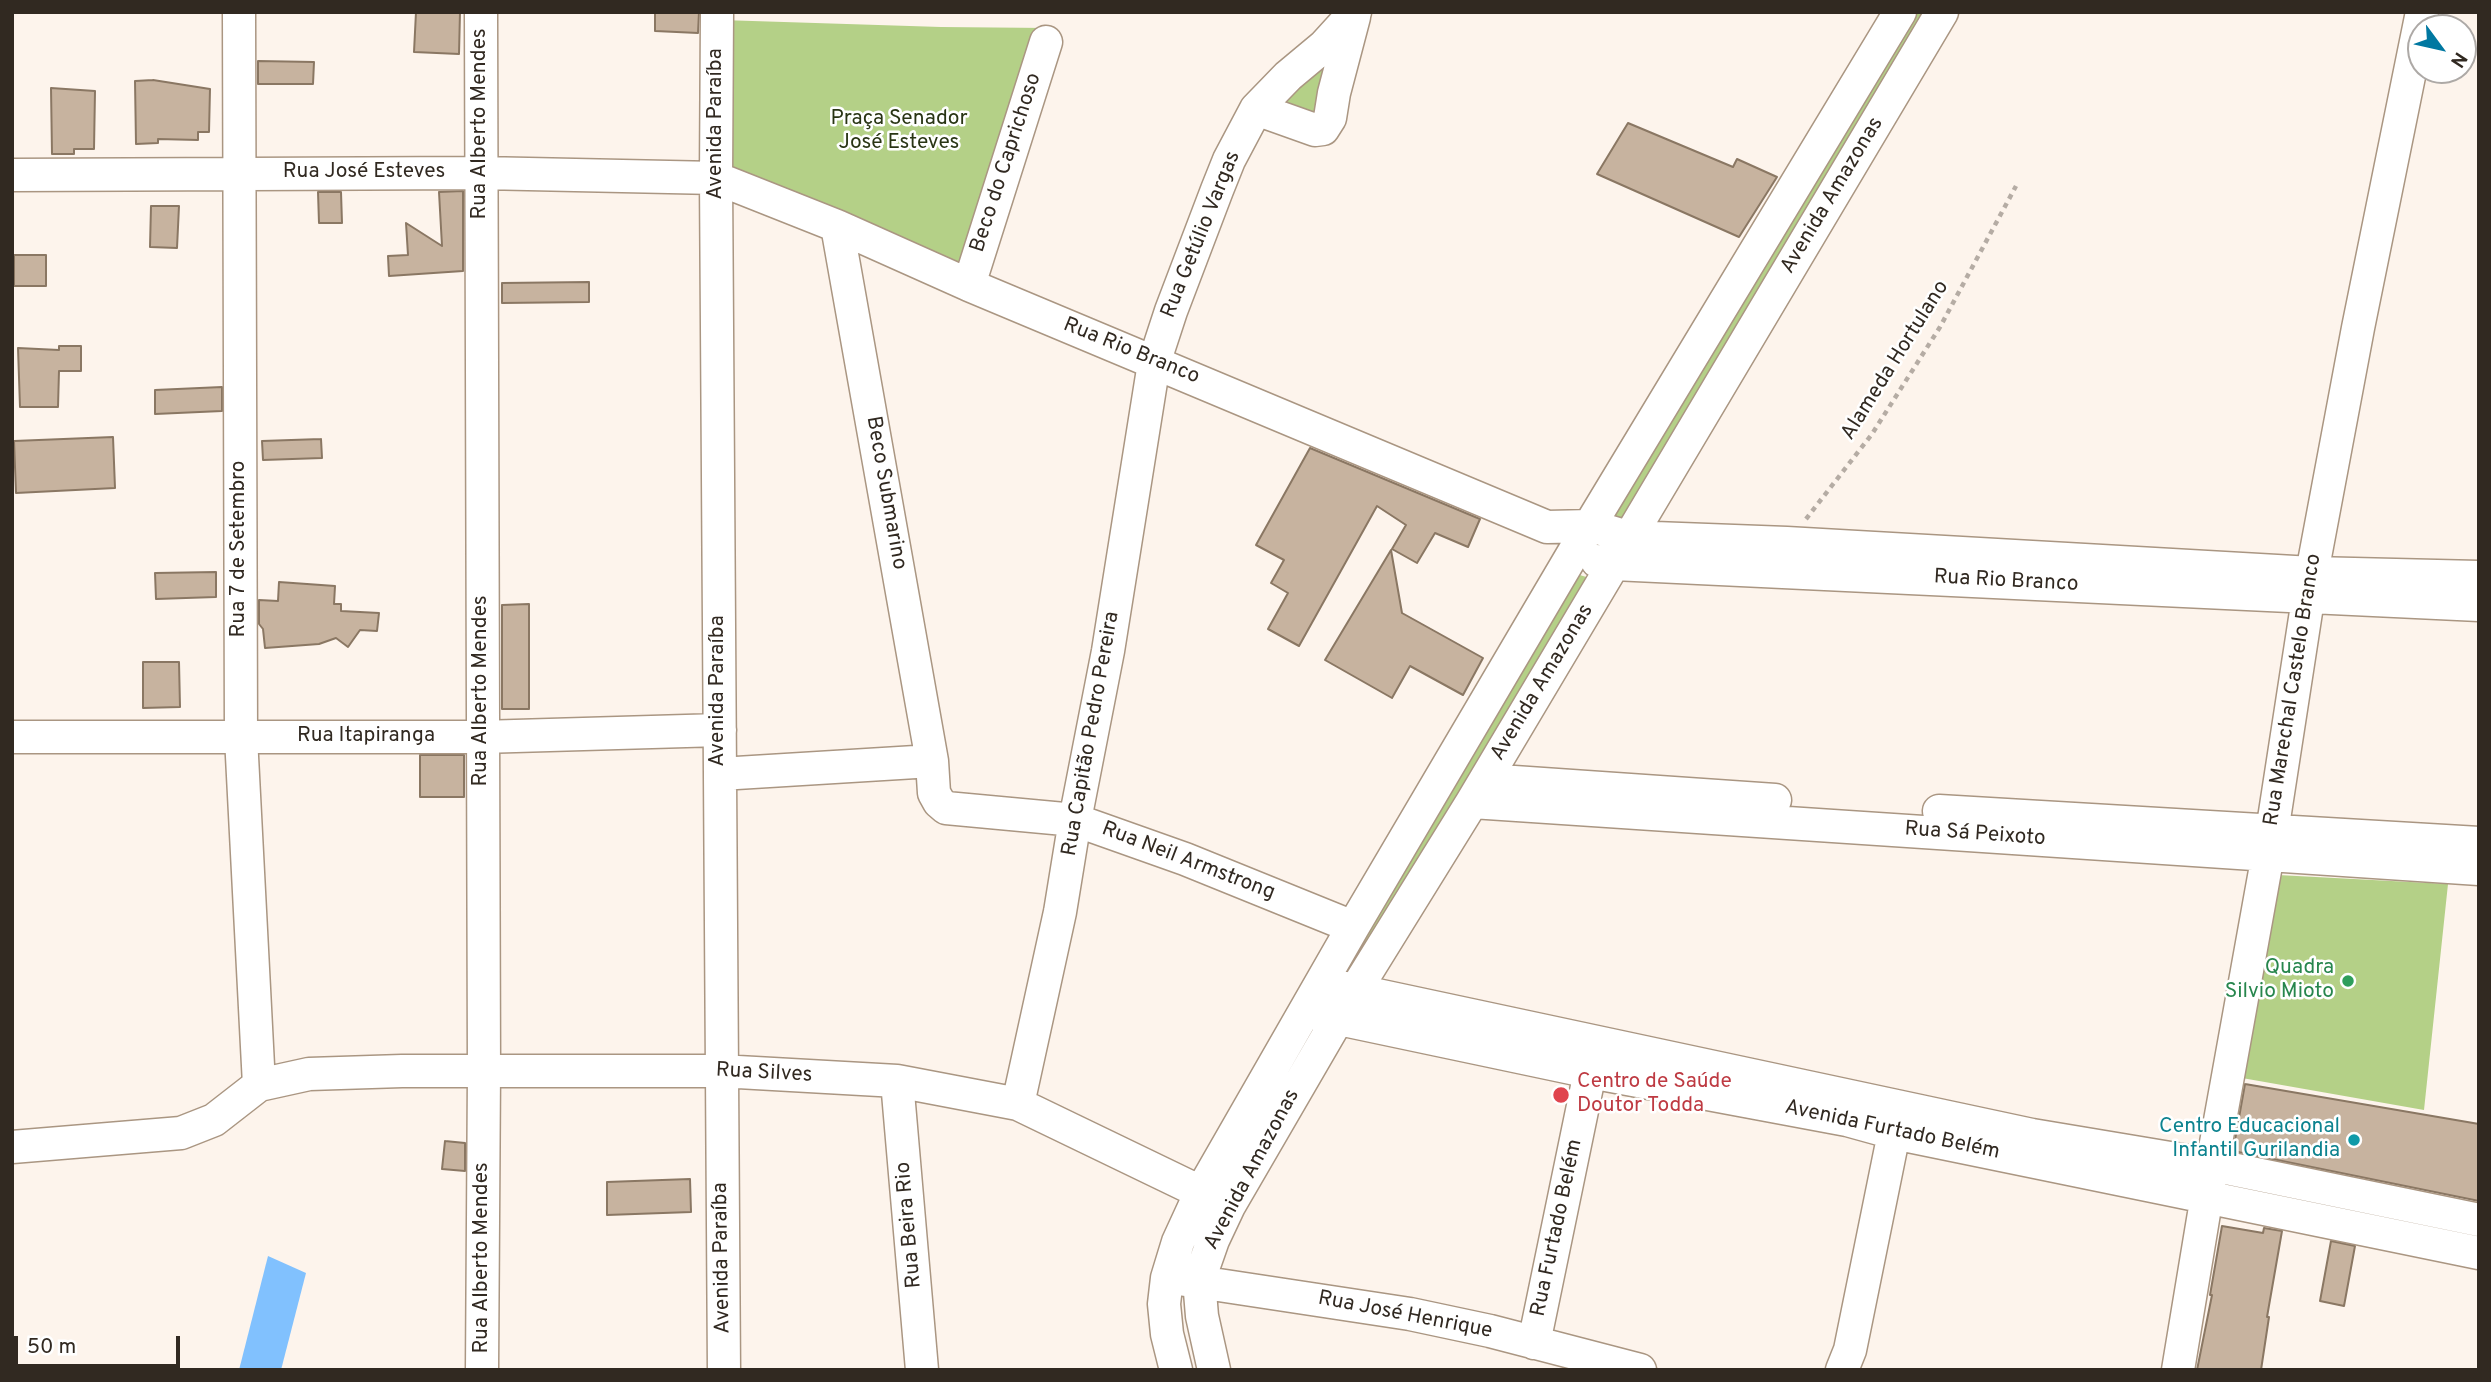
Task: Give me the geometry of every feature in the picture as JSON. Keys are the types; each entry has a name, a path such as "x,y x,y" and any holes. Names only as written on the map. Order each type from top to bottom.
{"street":[{"name":"Rua 7 de Setembro","path":"239,12 241,737 267,1083"},
{"name":"Rua Alberto Mendes","path":"481,12 484,1071 482,1370"},
{"name":"Avenida Paraíba","path":"717,12 720,1071 724,1370"},
{"name":"Avenida Amazonas","path":"1176,1370 1167,1334 1164,1304 1167,1278 1178,1242 1201,1192 1353,927 1900,12"},
{"name":"Avenida Amazonas","path":"1214,1370 1202,1316 1199,1280 1229,1206 1337,1020 1479,791 1942,12"},
{"name":"Rua Marechal Castelo Branco","path":"2178,1370 2270,843 2311,584 2357,328 2422,12"},
{"name":"Rua Getúlio Vargas","path":"1256,109 1315,130 1327,126 1355,13"},
{"name":"Rua Getúlio Vargas","path":"1154,363 1229,160 1256,109 1268,95 1310,60 1355,13"},
{"name":"Beco do Caprichoso","path":"969,285 1046,42"},
{"name":"Rua José Esteves","path":"12,175 481,173 716,177"},
{"name":"Rua Rio Branco","path":"716,177 1547,527 1591,526 1621,551 2311,584 2479,577"},
{"name":"Beco Submarino","path":"837,226 932,761"},
{"name":"Rua Capitão Pedro Pereira","path":"1018,1104 1052,958 1075,820 1108,651 1154,363"},
{"name":"Rua Rio Branco","path":"1547,527 1573,557 1621,551 1787,543 2311,584 2479,606"},
{"name":"Rua Itapiranga","path":"12,737 481,737 720,730"},
{"path":"720,774 932,761"},
{"name":"Rua Neil Armstrong","path":"932,761 934,793 946,808 1075,820 1185,859 1353,927"},
{"name":"Rua Sá Peixoto","path":"1479,791 2270,843 2479,869"},
{"name":"Rua Sá Peixoto","path":"2270,843 2479,843"},
{"name":"Avenida Furtado Belém","path":"1321,983 1850,1109 1894,1133 2479,1220"},
{"name":"Avenida Furtado Belém","path":"1305,1011 1337,1020 1590,1072 2032,1135 2479,1253"},
{"name":"Rua Silves","path":"267,1083 335,1072 484,1071 720,1071 897,1080 1018,1104 1229,1206"},
{"name":"Rua Furtado Belém","path":"1534,1343 1590,1072"},
{"name":"Rua Beira Rio","path":"897,1080 922,1370"},
{"path":"12,1147 181,1133 214,1120 267,1083"},
{"path":"1842,1370 1850,1350 1894,1133"},
{"name":"Rua José Henrique","path":"1167,1278 1199,1280 1410,1314 1640,1370"}],"path":[{"name":"Alameda Hortulano","path":"1787,543 1872,434 1940,327 2016,186"}],"green space":[{"path":"1912,12 1933,12 1625,525 1606,517"},
{"name":"Praça Senador José Esteves","path":"721,20 1048,28 972,277 719,178"},
{"path":"1332,51 1327,128 1270,96"},
{"path":"1573,573 1593,579 1357,978 1336,971"},
{"name":"Quadra Silvio Mioto","path":"2278,875 2448,884 2424,1110 2242,1078"}],"water":[{"path":"268,1256 306,1273 281,1370 239,1370"}],"building":[{"path":"416,12 460,12 459,54 414,52"},
{"path":"655,12 699,12 698,33 655,31"},
{"path":"258,61 314,62 313,84 258,84"},
{"path":"153,80 210,89 209,132 198,132 198,140 158,139 158,143 136,144 135,81"},
{"path":"51,88 95,91 94,149 74,149 74,154 52,154"},
{"path":"1628,123 1733,167 1737,159 1777,177 1739,237 1597,174"},
{"path":"463,191 463,271 389,276 388,256 408,255 406,223 442,246 439,192"},
{"path":"318,192 341,192 342,223 319,223"},
{"path":"151,206 179,206 177,248 150,247"},
{"path":"14,255 46,255 46,286 14,286"},
{"path":"589,282 589,302 502,303 502,283"},
{"path":"59,346 81,346 81,371 59,371 58,407 20,407 18,348 59,350"},
{"path":"222,387 222,411 155,414 155,390"},
{"path":"113,437 115,488 16,493 14,441"},
{"path":"321,439 322,458 263,460 262,441"},
{"path":"1310,448 1480,519 1468,547 1435,533 1417,563 1392,549 1406,525 1377,506 1299,646 1268,629 1288,593 1271,583 1284,560 1256,545"},
{"path":"1391,550 1402,613 1483,658 1463,695 1410,666 1392,698 1325,660"},
{"path":"216,572 216,597 156,599 155,573"},
{"path":"279,582 335,586 334,604 341,604 341,611 379,613 377,631 360,630 348,647 336,638 319,644 265,648 263,629 259,624 259,600 278,601"},
{"path":"529,604 529,709 502,709 502,605"},
{"path":"143,662 179,662 180,707 143,708"},
{"path":"420,755 464,755 464,797 420,797"},
{"name":"Centro Educacional Infantil Gurilandia","path":"2245,1084 2479,1124 2479,1201 2233,1151"},
{"path":"445,1141 465,1143 465,1171 442,1169"},
{"path":"690,1179 691,1212 607,1215 607,1182"},
{"path":"2222,1226 2263,1233 2264,1228 2282,1231 2261,1370 2197,1370"},
{"path":"2331,1241 2355,1246 2344,1306 2320,1301"}],"place":[{"name":"Quadra Silvio Mioto","path":"2348,981"},
{"name":"Centro de Saúde Doutor Todda","path":"1561,1095"},
{"name":"Centro Educacional Infantil Gurilandia","path":"2354,1140"}]}
